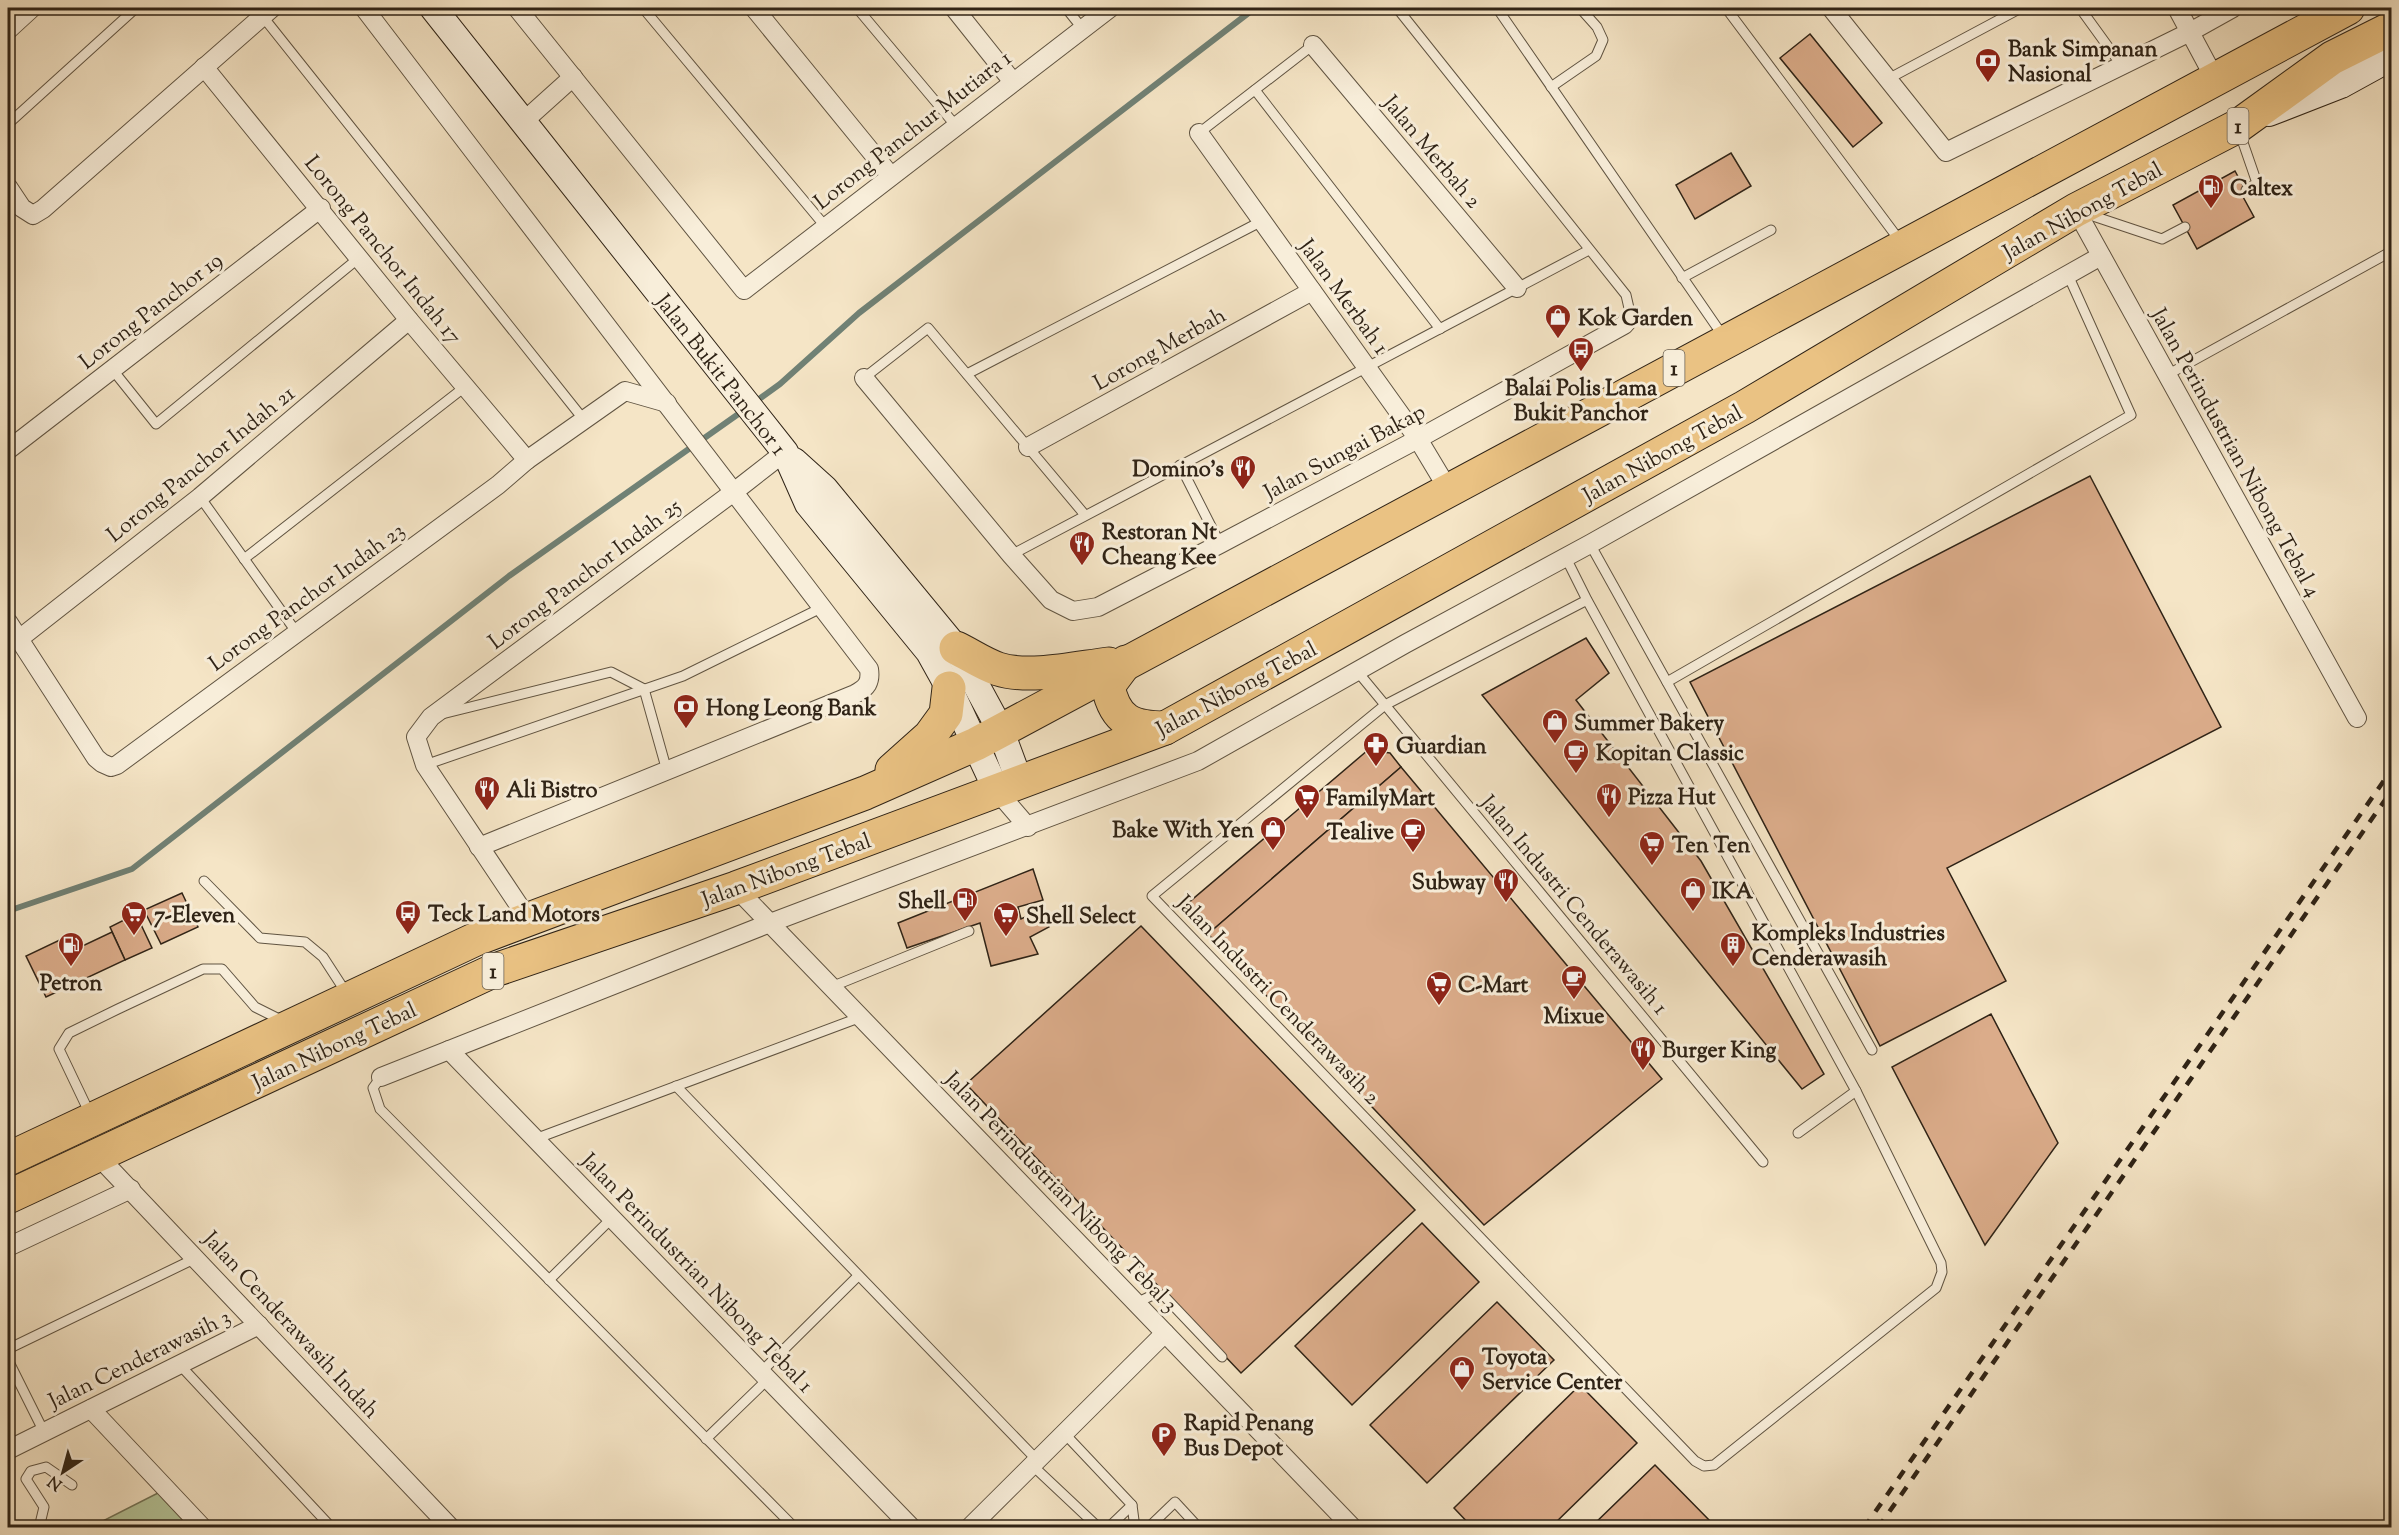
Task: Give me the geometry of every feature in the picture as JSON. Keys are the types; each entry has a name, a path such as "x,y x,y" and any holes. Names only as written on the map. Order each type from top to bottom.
{"highway":[{"name":"Jalan Nibong Tebal","path":"8,1159 476,939 865,793 988,736 2348,8"},
{"name":"Jalan Nibong Tebal","path":"8,1197 495,970 736,888 1165,728 1745,407 2076,210 2238,126 2332,58 2391,28"},
{"path":"956,648 996,669 1015,673 1032,674 1126,662"},
{"path":"1126,662 1108,687 1111,700 1118,713 1129,724 1146,728 1165,728"},
{"path":"865,793 930,736 946,714 949,688"}],"street":[{"path":"8,30 32,8"},
{"path":"364,8 869,669 870,678 867,686 855,694 479,847"},
{"name":"Jalan Bukit Panchor 1","path":"433,8 784,451 808,504 929,652 949,688 988,736 1009,787"},
{"path":"517,8 573,77 523,122"},
{"path":"754,8 891,176"},
{"path":"954,8 1014,82"},
{"name":"Lorong Panchur Mutiara 1","path":"573,77 744,290 1110,8"},
{"path":"1831,8 1946,152 2234,8"},
{"path":"2177,8 2215,79 2323,8"},
{"path":"8,186 22,208 33,215 43,209 204,67 264,10"},
{"name":"Jalan Merbah 2","path":"1313,45 1517,288"},
{"path":"2238,126 2341,85 2391,57"},
{"name":"Lorong Panchor Indah 17","path":"204,67 526,460"},
{"name":"Jalan Merbah 1","path":"1199,133 1419,439 1448,489"},
{"name":"Lorong Panchor 19","path":"8,450 321,208"},
{"name":"Jalan Perindustrian Nibong Tebal 4","path":"2076,210 2357,718"},
{"path":"381,1077 770,923 1198,761 1357,671 1566,558 2101,256"},
{"name":"Lorong Merbah","path":"1028,447 1312,291"},
{"name":"Jalan Sungai Bakap","path":"1011,555 1051,600 1073,610 1098,607 1419,439 1624,325 1630,317"},
{"name":"Lorong Panchor Indah 21","path":"19,639 200,496 409,320"},
{"path":"864,378 1011,555"},
{"name":"Lorong Panchor Indah 23","path":"19,639 96,758 111,767 117,765 498,485 526,460 625,392 667,403"},
{"path":"784,451 825,489 956,648 988,736"},
{"name":"Lorong Panchor Indah 25","path":"425,765 416,737 431,717 735,491 784,451"},
{"path":"8,622 19,639"},
{"path":"425,765 528,919"},
{"path":"1009,787 1028,827"},
{"name":"Jalan Perindustrian Nibong Tebal 3","path":"736,888 1353,1527"},
{"name":"Jalan Perindustrian Nibong Tebal 1","path":"449,1050 912,1527"},
{"name":"Jalan Cenderawasih Indah","path":"97,1155 451,1527"},
{"path":"8,1247 130,1190"},
{"name":"Jalan Cenderawasih 3","path":"8,1450 259,1325"},
{"path":"969,1527 1165,1333"},
{"path":"91,1409 203,1527"}],"lane":[{"path":"8,124 136,8"},
{"path":"644,8 825,226"},
{"path":"857,8 956,126"},
{"path":"1066,8 1082,28"},
{"path":"1396,8 1626,295 1630,317"},
{"path":"1497,8 1726,341"},
{"path":"1551,87 1596,56 1603,40 1597,27 1580,8"},
{"path":"1726,8 1903,246"},
{"path":"1888,79 2021,8"},
{"path":"2080,8 2121,66"},
{"path":"264,10 584,420"},
{"path":"1199,133 1313,45"},
{"path":"1255,90 1440,329"},
{"path":"2238,126 2257,183 2246,190"},
{"path":"2076,210 2162,239 2185,227"},
{"path":"967,374 1262,221"},
{"path":"1683,278 1771,230"},
{"path":"1011,555 1589,250"},
{"path":"2167,375 2391,251"},
{"path":"112,369 156,424 360,257"},
{"path":"1667,682 2131,415 2068,275"},
{"path":"864,378 928,328 1086,515"},
{"path":"244,559 466,386"},
{"path":"1180,465 1220,544"},
{"path":"200,496 297,633"},
{"path":"1590,544 1872,1050"},
{"path":"1566,558 1856,1091 1798,1133"},
{"name":"Jalan Industri Cenderawasih 2","path":"1587,600 1385,705 1152,896 1695,1461 1704,1466 1714,1465 1936,1288 1942,1272 1941,1263 1856,1091"},
{"path":"425,765 683,676 821,608"},
{"name":"Jalan Industri Cenderawasih 1","path":"1357,671 1763,1162"},
{"path":"431,717 611,672 644,689 668,771"},
{"path":"204,881 260,938 305,942 323,957 350,998"},
{"path":"831,987 969,931"},
{"path":"93,1119 59,1049 69,1033 160,989 203,969 222,969 255,1007 291,1026"},
{"path":"535,1139 861,1017"},
{"path":"381,1077 373,1088 380,1109 795,1527"},
{"path":"676,1086 1099,1527"},
{"path":"549,1280 612,1218"},
{"path":"8,1349 196,1258"},
{"path":"706,1439 858,1276"},
{"path":"1136,1303 1155,1294 1165,1297 1222,1357"},
{"path":"8,1360 44,1432"},
{"path":"179,1364 332,1527"},
{"path":"1064,1433 1132,1505 1136,1527"},
{"path":"39,1527 44,1508 26,1479 31,1471 46,1467 72,1485"},
{"path":"1148,1527 1175,1502 1199,1527"},
{"path":"1108,1527 1132,1505"}],"green space":[{"path":"158,1493 190,1527 91,1527"}],"building":[{"path":"1810,34 1882,123 1853,147 1780,58"},
{"path":"1731,153 1751,186 1695,219 1676,185"},
{"path":"2235,171 2247,193 2242,195 2254,217 2197,249 2173,205"},
{"path":"2090,476 2221,727 1947,868 2006,981 1880,1046 1690,682"},
{"name":"Kompleks Industries Cenderawasih","path":"1586,638 1609,673 1576,700 1701,861 1824,1074 1802,1089 1482,695"},
{"path":"1368,750 1390,753 1401,767 1208,934 1186,913 1187,904"},
{"name":"C-Mart","path":"1401,767 1662,1079 1484,1225 1208,934"},
{"path":"1033,869 1043,900 1018,907 1021,919 1043,909 1049,927 1030,937 1038,954 991,966 980,923 907,948 898,923"},
{"path":"182,893 198,927 161,944 144,910"},
{"path":"136,914 152,948 125,960 110,927"},
{"path":"1141,926 1415,1210 1241,1373 966,1084"},
{"path":"112,932 125,960 46,997 26,956 66,937 72,951"},
{"path":"1991,1014 2058,1143 1985,1245 1892,1067"},
{"path":"1422,1223 1479,1282 1352,1405 1295,1346"},
{"name":"Toyota Service Center","path":"1497,1302 1554,1360 1427,1483 1370,1425"},
{"path":"1580,1385 1637,1443 1550,1528 1473,1528 1454,1508"},
{"path":"1655,1465 1712,1523 1707,1528 1590,1528"}],"waterway":[{"path":"755,402 780,384 859,313 1255,8"},
{"path":"8,911 132,869 509,576 744,410"}],"railway":[{"path":"1864,1528 2392,769"},
{"path":"1878,1528 2392,790"}],"place":[{"name":"Bank Simpanan Nasional","path":"1988,84"},
{"name":"Caltex","path":"2211,210"},
{"name":"Kok Garden","path":"1558,340"},
{"name":"Balai Polis Lama Bukit Panchor","path":"1581,373"},
{"name":"Domino's","path":"1243,491"},
{"name":"Restoran Nt Cheang Kee","path":"1082,567"},
{"name":"Hong Leong Bank","path":"686,730"},
{"name":"Summer Bakery","path":"1555,745"},
{"name":"Guardian","path":"1376,768"},
{"name":"Kopitan Classic","path":"1576,775"},
{"name":"Ali Bistro","path":"487,812"},
{"name":"Pizza Hut","path":"1609,819"},
{"name":"FamilyMart","path":"1307,820"},
{"name":"Bake With Yen","path":"1273,852"},
{"name":"Tealive","path":"1413,854"},
{"name":"Ten Ten","path":"1652,867"},
{"name":"Subway","path":"1506,904"},
{"name":"IKA","path":"1693,913"},
{"name":"Shell","path":"965,923"},
{"name":"Teck Land Motors","path":"408,936"},
{"name":"7-Eleven","path":"134,937"},
{"name":"Shell Select","path":"1006,938"},
{"name":"Petron","path":"71,968"},
{"name":"Kompleks Industries Cenderawasih","path":"1733,968"},
{"name":"Mixue","path":"1574,1001"},
{"name":"C-Mart","path":"1439,1007"},
{"name":"Burger King","path":"1643,1072"},
{"name":"Toyota Service Center","path":"1462,1392"},
{"name":"Rapid Penang Bus Depot","path":"1164,1458"}]}
